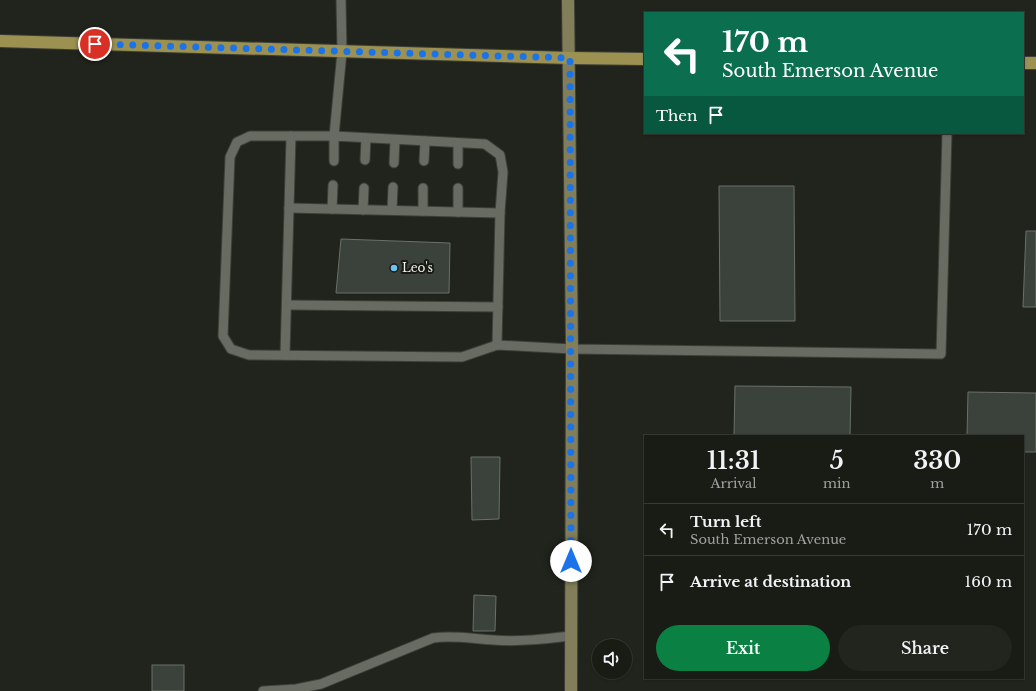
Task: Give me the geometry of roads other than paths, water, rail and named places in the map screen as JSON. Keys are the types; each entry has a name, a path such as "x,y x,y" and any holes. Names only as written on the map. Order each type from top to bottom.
{"main road":[{"path":"568,0 570,58 572,349 571,691"},
{"path":"0,41 342,52 644,59"},
{"path":"1024,63 1036,63"}],"lane":[{"path":"334,161 334,136 342,52 341,0"},
{"path":"497,345 500,214 503,172 500,155 485,144 334,136 250,136 237,142 230,156 223,336 231,349 249,354 462,357 497,345 572,349 941,354 948,134"},
{"path":"285,355 291,136"},
{"path":"365,160 366,138"},
{"path":"394,163 395,140"},
{"path":"424,161 425,141"},
{"path":"458,143 458,164"},
{"path":"332,209 333,185"},
{"path":"392,210 393,187"},
{"path":"363,210 364,188"},
{"path":"423,188 423,211"},
{"path":"458,188 458,212"},
{"path":"289,208 500,214"},
{"path":"287,305 498,307"},
{"path":"263,691 296,690 322,684 433,638 470,636 493,640 521,640 571,636"}],"place":[{"name":"Leo's","path":"394,268"}]}
